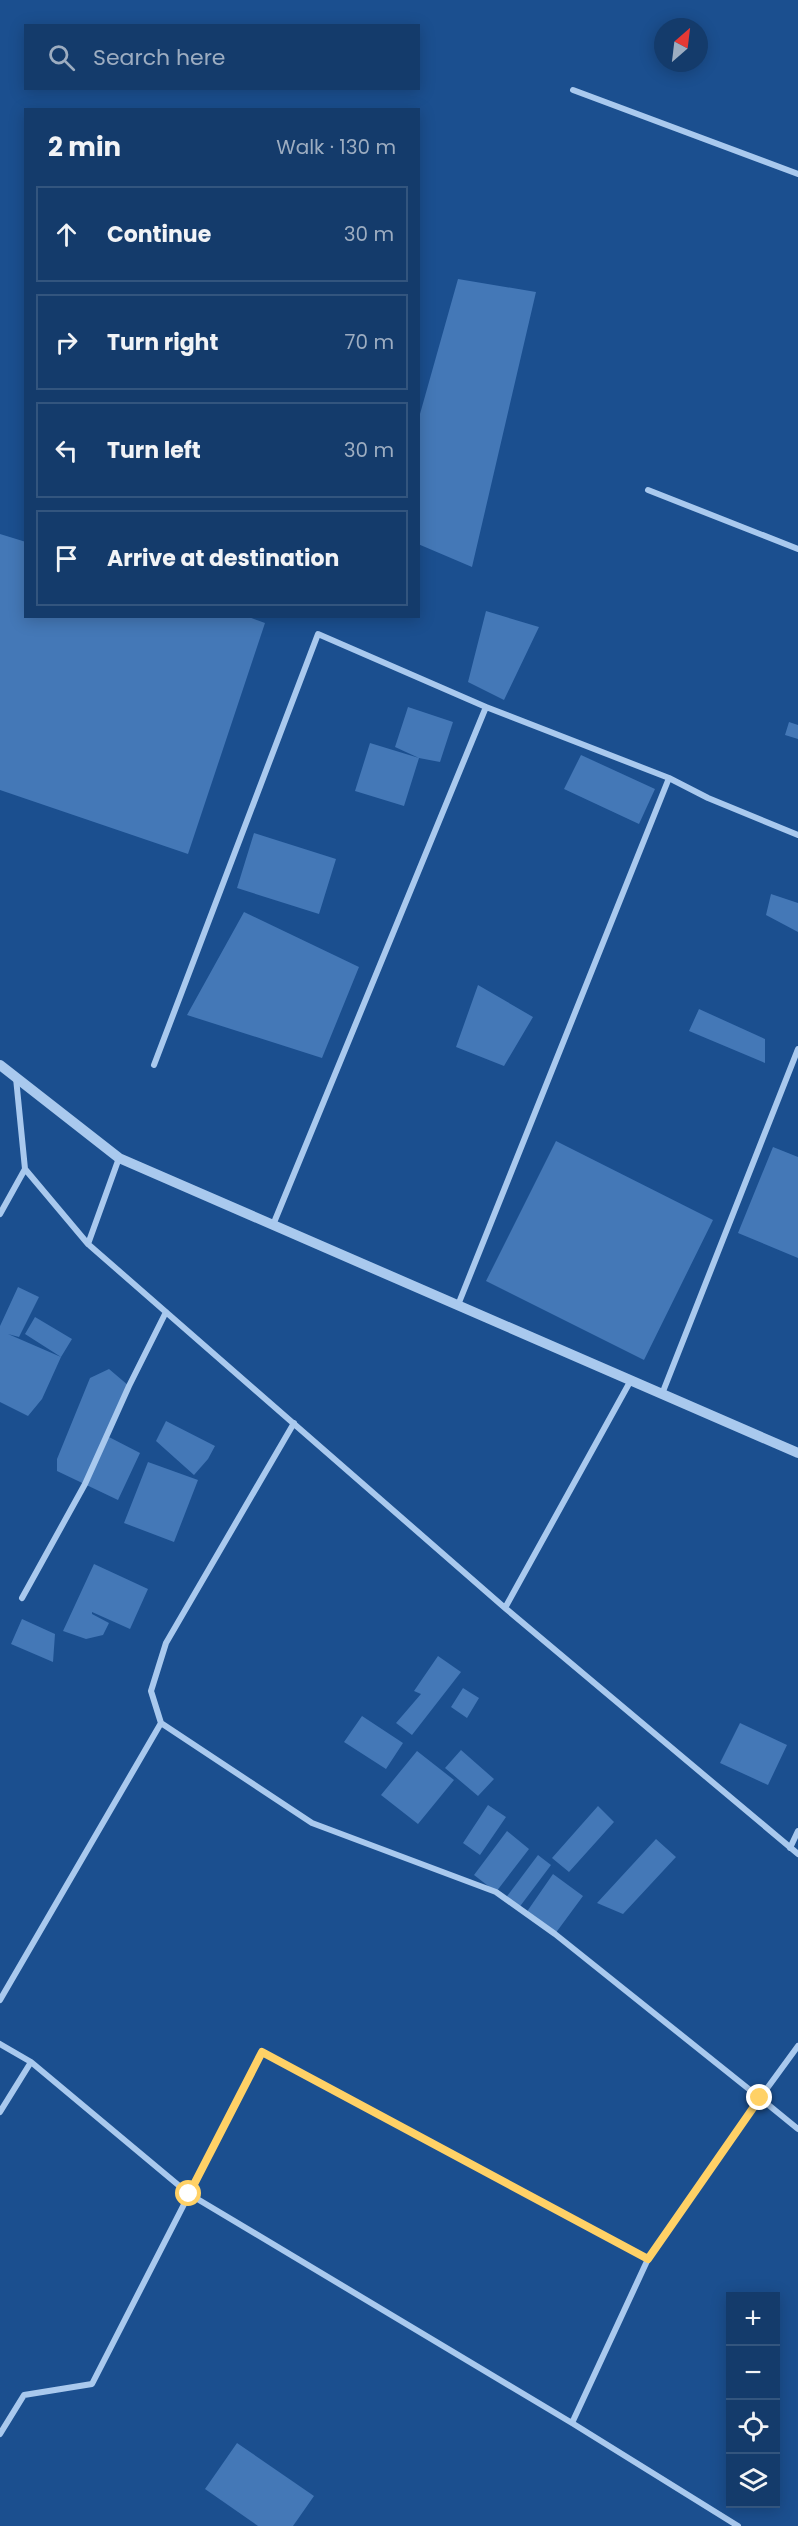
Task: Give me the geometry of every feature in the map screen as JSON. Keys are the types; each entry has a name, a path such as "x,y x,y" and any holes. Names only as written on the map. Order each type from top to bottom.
{"street":[{"path":"573,90 798,174"},
{"path":"648,490 798,549"},
{"path":"154,1065 318,634 486,707 669,778 708,798 798,835"},
{"path":"273,1225 486,707"},
{"path":"458,1305 669,778"},
{"path":"662,1394 798,1049"},
{"path":"0,1065 119,1158 798,1453"},
{"path":"0,1214 24,1169 16,1078"},
{"path":"88,1244 119,1158"},
{"path":"24,1169 88,1244 505,1608 798,1854"},
{"path":"22,1598 85,1484 129,1386 166,1312"},
{"path":"505,1608 631,1380"},
{"path":"294,1423 166,1643 151,1691 161,1723 312,1822 496,1892 555,1934 798,2129"},
{"path":"0,2000 161,1723"},
{"path":"790,1848 798,1831"},
{"path":"0,2044 31,2062 189,2194 572,2423 738,2526"},
{"path":"572,2423 648,2259 798,2046"},
{"path":"0,2434 24,2395 92,2384 262,2052 648,2259"},
{"path":"0,2112 31,2062"}],"building":[{"path":"458,279 536,292 472,567 420,545 420,414"},
{"path":"0,534 24,541 24,618 251,618 265,623 188,854 0,790"},
{"path":"486,611 539,627 504,700 468,682"},
{"path":"408,707 453,722 440,762 419,758 395,747"},
{"path":"789,722 798,725 798,739 785,735"},
{"path":"370,743 419,758 404,806 355,791"},
{"path":"581,755 655,789 639,824 564,789"},
{"path":"254,833 336,859 319,914 237,888"},
{"path":"771,894 798,903 798,932 766,915"},
{"path":"244,912 359,967 322,1058 187,1015"},
{"path":"478,985 533,1017 504,1066 456,1047"},
{"path":"699,1009 765,1039 765,1063 689,1031"},
{"path":"556,1141 713,1220 644,1360 486,1281"},
{"path":"773,1147 798,1157 798,1258 738,1233"},
{"path":"18,1287 39,1297 19,1337 8,1334 61,1357 42,1399 28,1416 0,1402 0,1326"},
{"path":"35,1317 72,1339 61,1357 25,1334"},
{"path":"109,1369 129,1386 107,1436 140,1453 118,1500 57,1471 57,1459 90,1378"},
{"path":"166,1421 215,1446 208,1459 194,1475 156,1441"},
{"path":"148,1462 198,1480 174,1542 124,1523"},
{"path":"94,1564 148,1589 130,1629 92,1612 109,1623 103,1635 86,1639 63,1631"},
{"path":"22,1619 55,1634 53,1662 11,1644"},
{"path":"438,1656 461,1672 412,1735 396,1723 421,1694 414,1691"},
{"path":"463,1688 479,1698 467,1718 451,1707"},
{"path":"362,1716 403,1743 386,1769 344,1742"},
{"path":"740,1723 787,1745 768,1785 720,1763"},
{"path":"461,1750 494,1779 478,1796 445,1768"},
{"path":"417,1751 454,1780 418,1824 381,1795"},
{"path":"488,1805 506,1817 480,1855 463,1843"},
{"path":"598,1806 614,1822 569,1872 552,1858"},
{"path":"507,1831 529,1849 496,1892 474,1875"},
{"path":"656,1839 676,1857 623,1914 597,1903"},
{"path":"538,1855 551,1865 518,1909 505,1899"},
{"path":"553,1874 583,1896 555,1934 526,1913"},
{"path":"237,2443 314,2496 293,2526 258,2526 205,2489"}],"route":[{"path":"189,2194 262,2052 648,2259 760,2098"}]}
